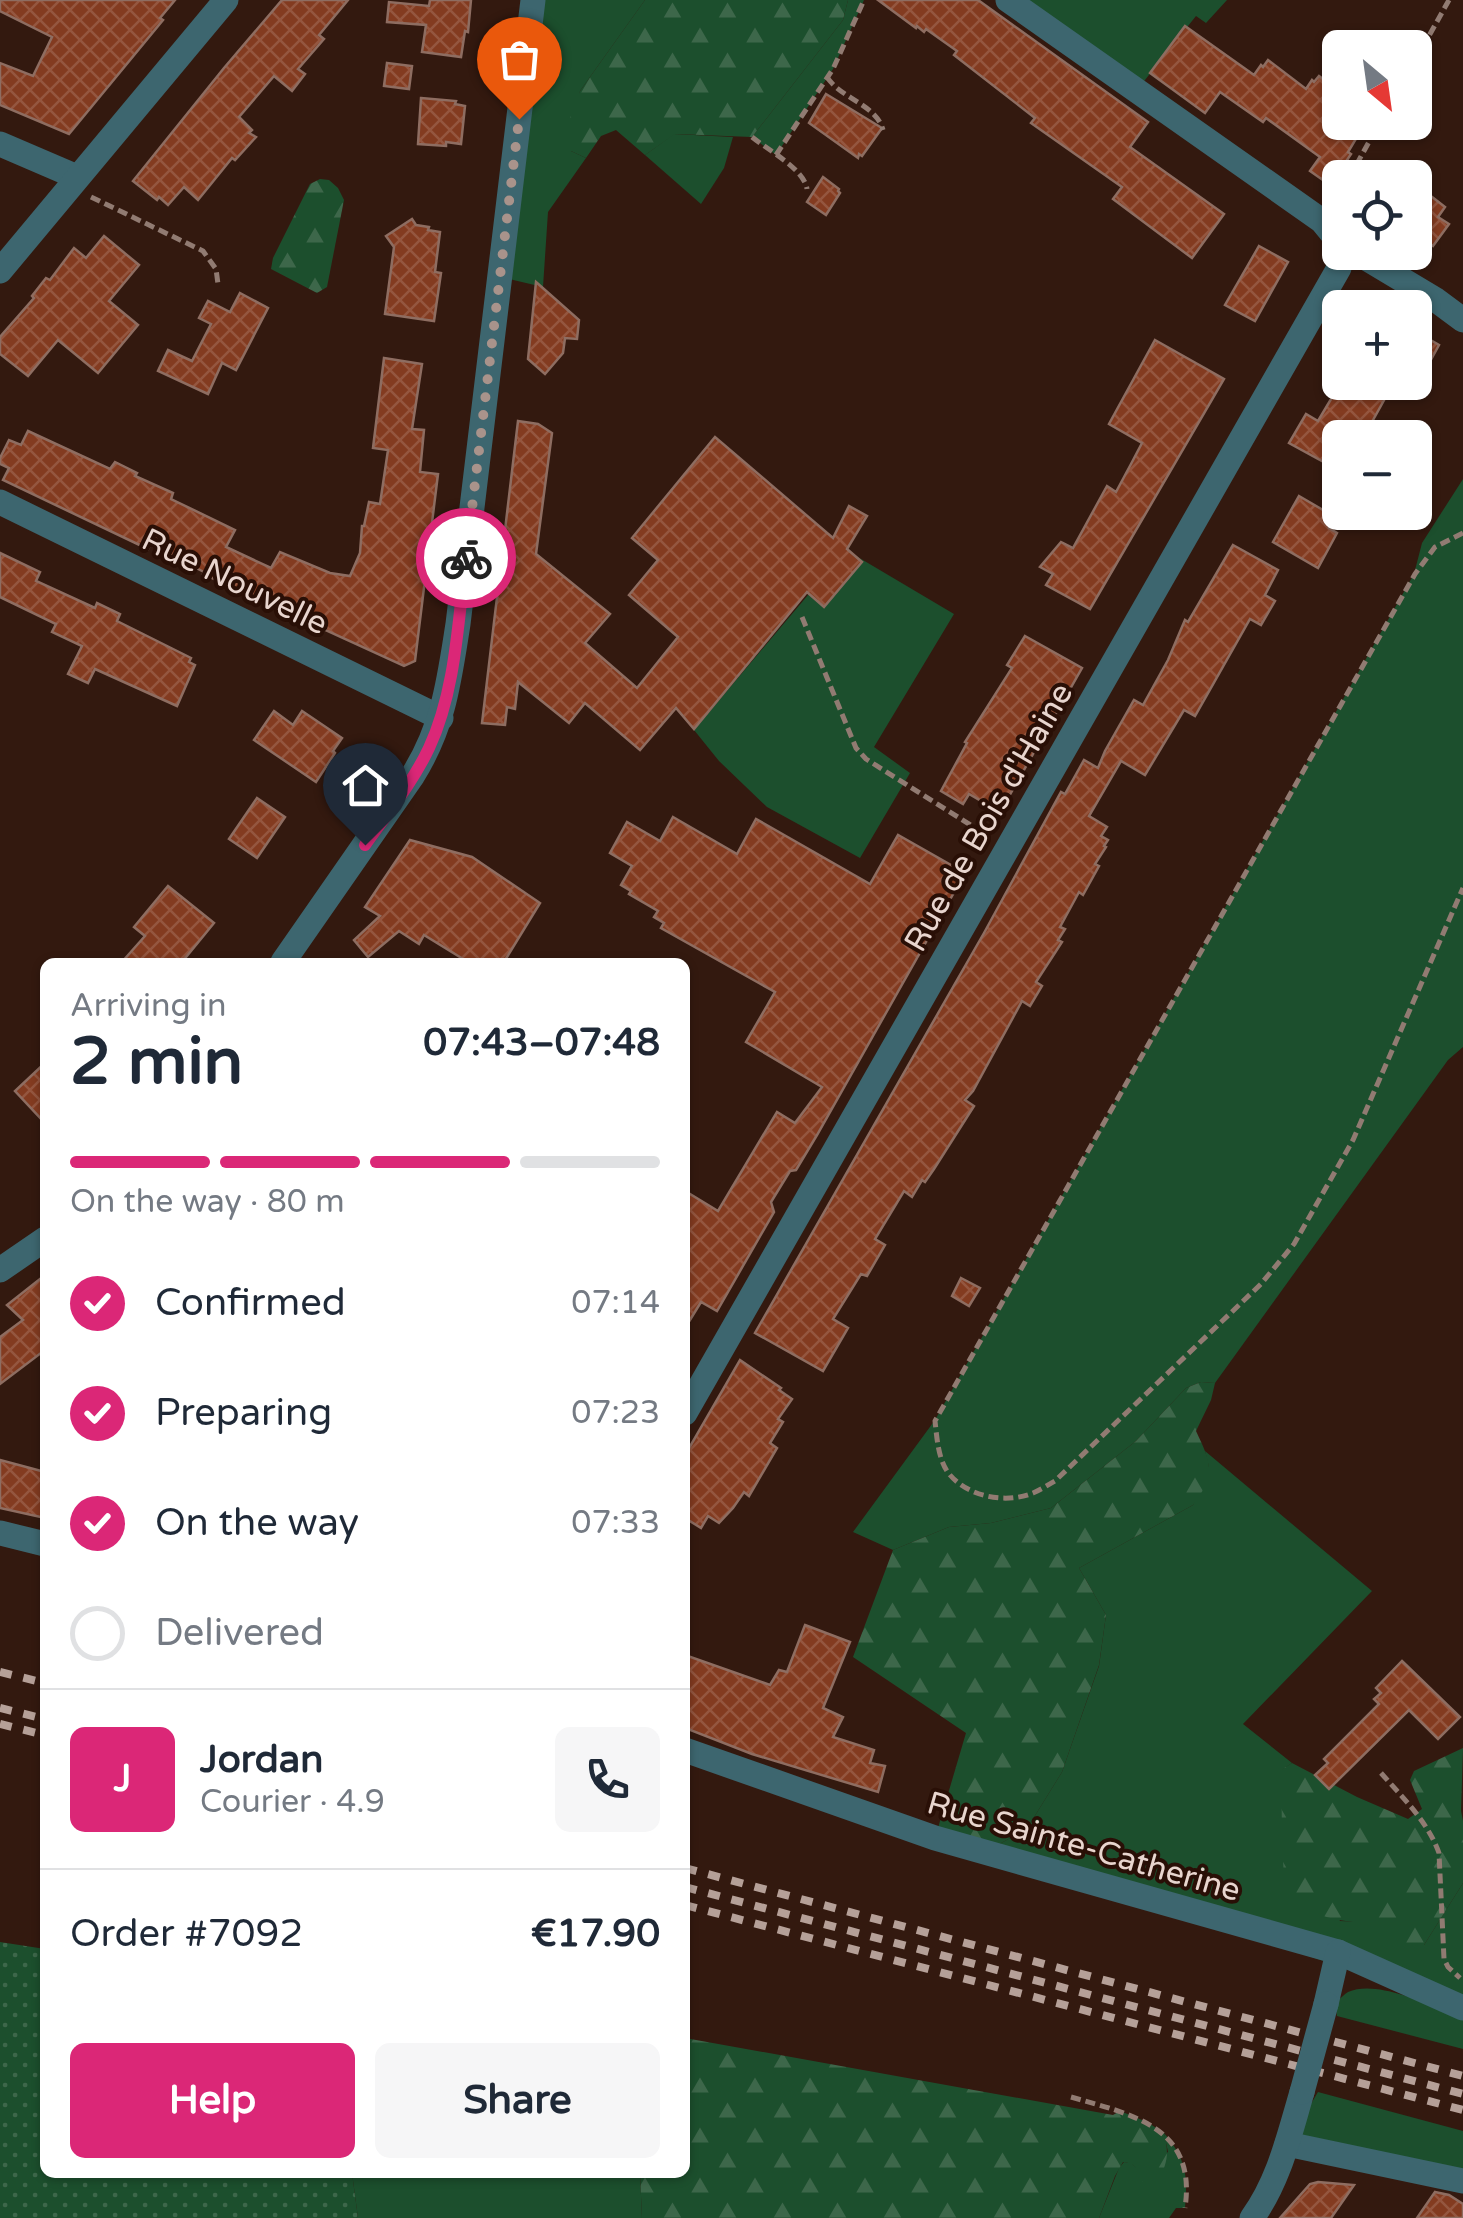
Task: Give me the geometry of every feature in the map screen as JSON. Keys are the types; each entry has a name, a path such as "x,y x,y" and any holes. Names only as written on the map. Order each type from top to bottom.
{"street":[{"path":"0,270 226,0"},
{"path":"286,958 413,775 429,750 441,718 458,624 533,0"},
{"path":"1008,0 1322,220"},
{"path":"0,144 73,182"},
{"name":"Rue de Bois d'Haine","path":"690,1404 1339,270"},
{"path":"1386,270 1463,320"},
{"name":"Rue Nouvelle","path":"0,502 441,718"},
{"path":"0,1270 40,1242"},
{"path":"0,1533 40,1543"},
{"name":"Rue Sainte-Catherine","path":"690,1752 935,1838 1338,1952 1463,2008"},
{"path":"1252,2218 1270,2190 1287,2144 1338,1952"},
{"path":"1287,2144 1463,2180"}],"path":[{"path":"776,155 827,78 864,0"},
{"path":"1432,31 1450,0"},
{"path":"827,78 878,116 884,130"},
{"path":"752,137 799,172 807,190"},
{"path":"73,182 203,251 216,269 218,284"},
{"path":"1463,533 1435,547 1414,574 934,1420 939,1452 948,1474 970,1491 998,1498 1031,1494 1054,1481 1261,1284 1294,1244 1353,1140 1463,888"},
{"path":"802,617 856,748 866,759 1008,846"},
{"path":"1382,1773 1435,1840 1440,1853 1444,1959 1463,1979"},
{"path":"1071,2097 1120,2111 1164,2133 1185,2166 1185,2208"}],"green space":[{"path":"533,0 645,0 580,91 571,151 586,158 548,212 543,287 500,277"},
{"path":"645,0 848,0 843,20 752,137 675,134 645,155 616,130 601,136 586,158 571,151 565,132 580,91"},
{"path":"848,0 864,0 833,69 776,155 752,137 843,20"},
{"path":"1008,0 1227,0 1206,23 1196,16 1137,90"},
{"path":"674,134 733,137 724,168 701,204 645,155"},
{"path":"329,180 344,200 327,287 317,293 271,269 310,184"},
{"path":"1463,479 1463,1047 1448,1060 1215,1383 1201,1382 1186,1388 1136,1441 1051,1508 991,1523 949,1527 893,1550 853,1532 935,1420 1414,574 1422,543"},
{"path":"846,550 954,614 874,747 910,773 860,858 767,807 719,761 694,730"},
{"path":"1201,1382 1215,1383 1196,1431 1209,1469 1193,1505 1079,1568 1106,1615 1099,1665 1062,1772 1031,1822 985,1852 935,1838 966,1733 853,1657 893,1550 949,1527 991,1523 1051,1508 1136,1441 1186,1388"},
{"path":"1205,1451 1372,1591 1243,1724 1292,1763 1282,1770 1340,1921 1364,1922 1424,1945 1463,1883 1463,2049 1337,2016 1335,2003 1348,1992 1368,1988 1435,2006 1442,1999 985,1852 1031,1822 1062,1772 1099,1666 1106,1615 1079,1568 1193,1505 1209,1467"},
{"path":"1463,1748 1463,1883 1424,1945 1412,1950 1377,1940 1364,1923 1321,1915 1293,1898 1287,1889 1284,1868 1281,1770 1292,1763 1408,1819 1422,1809 1410,1780 1414,1771"},
{"path":"0,1942 40,1948 40,2178 353,2178 358,2218 0,2218"},
{"path":"690,2039 1113,2115 1120,2111 1164,2133 1167,2152 1158,2181 1151,2184 1143,2182 1134,2166 1123,2162 1099,2218 642,2218 640,2178 690,2178"},
{"path":"1318,2092 1463,2131 1463,2181 1287,2144"},
{"path":"1164,2133 1184,2168 1185,2208 1176,2208 1169,2218 1099,2218 1124,2162 1138,2169 1168,2152"},
{"path":"353,2178 640,2178 642,2218 358,2218"}],"building":[{"path":"0,0 175,0 69,134 0,105 0,63 33,76 52,37 0,11"},
{"path":"282,0 348,0 319,35 324,39 298,69 305,74 292,91 274,76 239,117 256,137 235,160 232,158 198,200 184,187 168,205 159,197 157,200 133,181"},
{"path":"430,0 471,0 461,57 422,52 426,25 387,22 389,2 429,6"},
{"path":"878,0 978,0 1148,122 1130,147 1224,214 1192,258 1113,199 1122,187 1031,123 1035,118 954,55 957,51"},
{"path":"1185,26 1254,75 1268,60 1306,89 1319,76 1322,140 1355,140 1348,152 1351,154 1347,160 1322,160 1322,179 1310,171 1320,157 1266,118 1263,122 1220,92 1205,113 1150,73"},
{"path":"387,63 412,66 409,89 384,86"},
{"path":"826,94 882,128 862,156 859,154 858,158 809,123"},
{"path":"421,98 456,101 455,104 465,106 461,144 418,144"},
{"path":"823,177 840,193 826,215 807,202"},
{"path":"1432,197 1445,207 1438,217 1449,224 1433,246"},
{"path":"412,219 416,225 440,232 435,272 441,273 434,321 385,314 394,247 386,236"},
{"path":"104,236 139,265 109,301 138,325 98,373 58,340 28,376 0,354 0,337 74,248 86,258"},
{"path":"1259,246 1288,262 1255,321 1225,305"},
{"path":"536,282 579,320 577,339 565,338 563,353 545,374 528,359"},
{"path":"240,293 268,308 236,370 222,363 208,394 158,371 168,350 192,361 211,324 199,318 208,301 230,312"},
{"path":"1155,340 1224,379 1090,609 1046,585 1053,574 1040,567 1061,542 1073,548 1107,486 1116,492 1142,443 1109,424"},
{"path":"384,358 422,364 412,429 424,430 420,472 438,474 415,661 404,666 3,480 9,468 0,464 0,458 9,440 21,445 28,431 110,469 115,462 173,493 171,499 235,530 226,547 271,568 280,552 330,573 350,576 360,553 369,502 380,504 388,450 373,448"},
{"path":"1330,400 1384,400 1373,420 1322,420 1322,461 1289,443 1306,414 1318,421"},
{"path":"518,421 538,424 552,433 536,554 610,614 585,643 637,688 678,637 629,595 658,560 632,538 715,437 833,538 849,506 867,516 847,549 862,562 824,607 807,592 694,729 676,708 640,750 585,703 569,723 518,682 515,709 507,707 505,725 482,723"},
{"path":"1299,496 1322,509 1322,530 1337,533 1318,568 1273,542"},
{"path":"1233,545 1278,570 1265,595 1275,601 1261,625 1250,619 1195,716 1184,710 1145,775 1121,761 1089,816 1107,827 1101,836 1108,840 1106,847 1083,895 1079,892 1060,927 1065,929 1058,940 1062,942 1036,982 1042,986 1030,1006 1022,1001 965,1100 974,1106 934,1169 912,1197 904,1191 875,1239 885,1245 867,1276 861,1274 833,1319 848,1328 823,1371 755,1333 1061,792 1065,794 1084,760 1098,768 1134,700 1143,705 1185,620 1188,622"},
{"path":"0,553 40,572 36,581 95,608 97,603 120,614 117,621 191,658 189,662 195,665 177,706 95,669 88,683 68,674 82,646 52,632 56,624 0,597"},
{"path":"1025,636 1082,668 1000,812 969,794 963,804 941,791 965,742 1012,668 1007,665"},
{"path":"274,711 293,725 302,711 342,738 316,782 254,740"},
{"path":"257,798 285,817 257,858 229,839"},
{"path":"673,817 737,854 756,819 870,884 898,835 965,873 817,1135 771,1202 774,1212 717,1311 701,1302 690,1320 690,1194 718,1211 777,1112 795,1123 822,1087 746,1042 775,992 661,928 664,923 654,917 658,911 621,885 632,866 610,853 627,822 660,841"},
{"path":"410,840 472,857 540,903 506,958 461,958 424,935 419,944 399,931 368,957 354,940 380,916 365,907"},
{"path":"168,886 214,923 185,958 126,958 145,936 134,927"},
{"path":"40,1068 40,1118 15,1091"},
{"path":"961,1278 980,1288 969,1306 952,1296"},
{"path":"40,1279 40,1354 0,1384 0,1337 23,1320 7,1305"},
{"path":"740,1360 792,1399 778,1419 783,1422 770,1443 777,1448 749,1496 744,1492 719,1523 708,1516 701,1528 690,1521 690,1446"},
{"path":"0,1460 40,1471 40,1517 0,1508"},
{"path":"805,1625 850,1642 823,1708 843,1717 833,1737 874,1750 870,1763 885,1766 878,1792 752,1754 690,1730 690,1657 770,1685 779,1670 787,1672"},
{"path":"1402,1661 1460,1717 1438,1739 1409,1710 1329,1789 1315,1775 1328,1763 1324,1759 1379,1704 1374,1699 1381,1693 1376,1688"},
{"path":"1310,2184 1354,2185 1331,2218 1280,2218"},
{"path":"1435,2192 1463,2204 1463,2218 1417,2218"}],"railway":[{"path":"0,1672 40,1682"},
{"path":"0,1708 40,1718"},
{"path":"0,1724 40,1734"},
{"path":"690,1869 1463,2076"},
{"path":"690,1888 1463,2094"},
{"path":"690,1906 1463,2110"}],"way so far":[{"path":"466,558 519,119"}],"route":[{"path":"365,845 429,750 441,718 466,558"}]}
